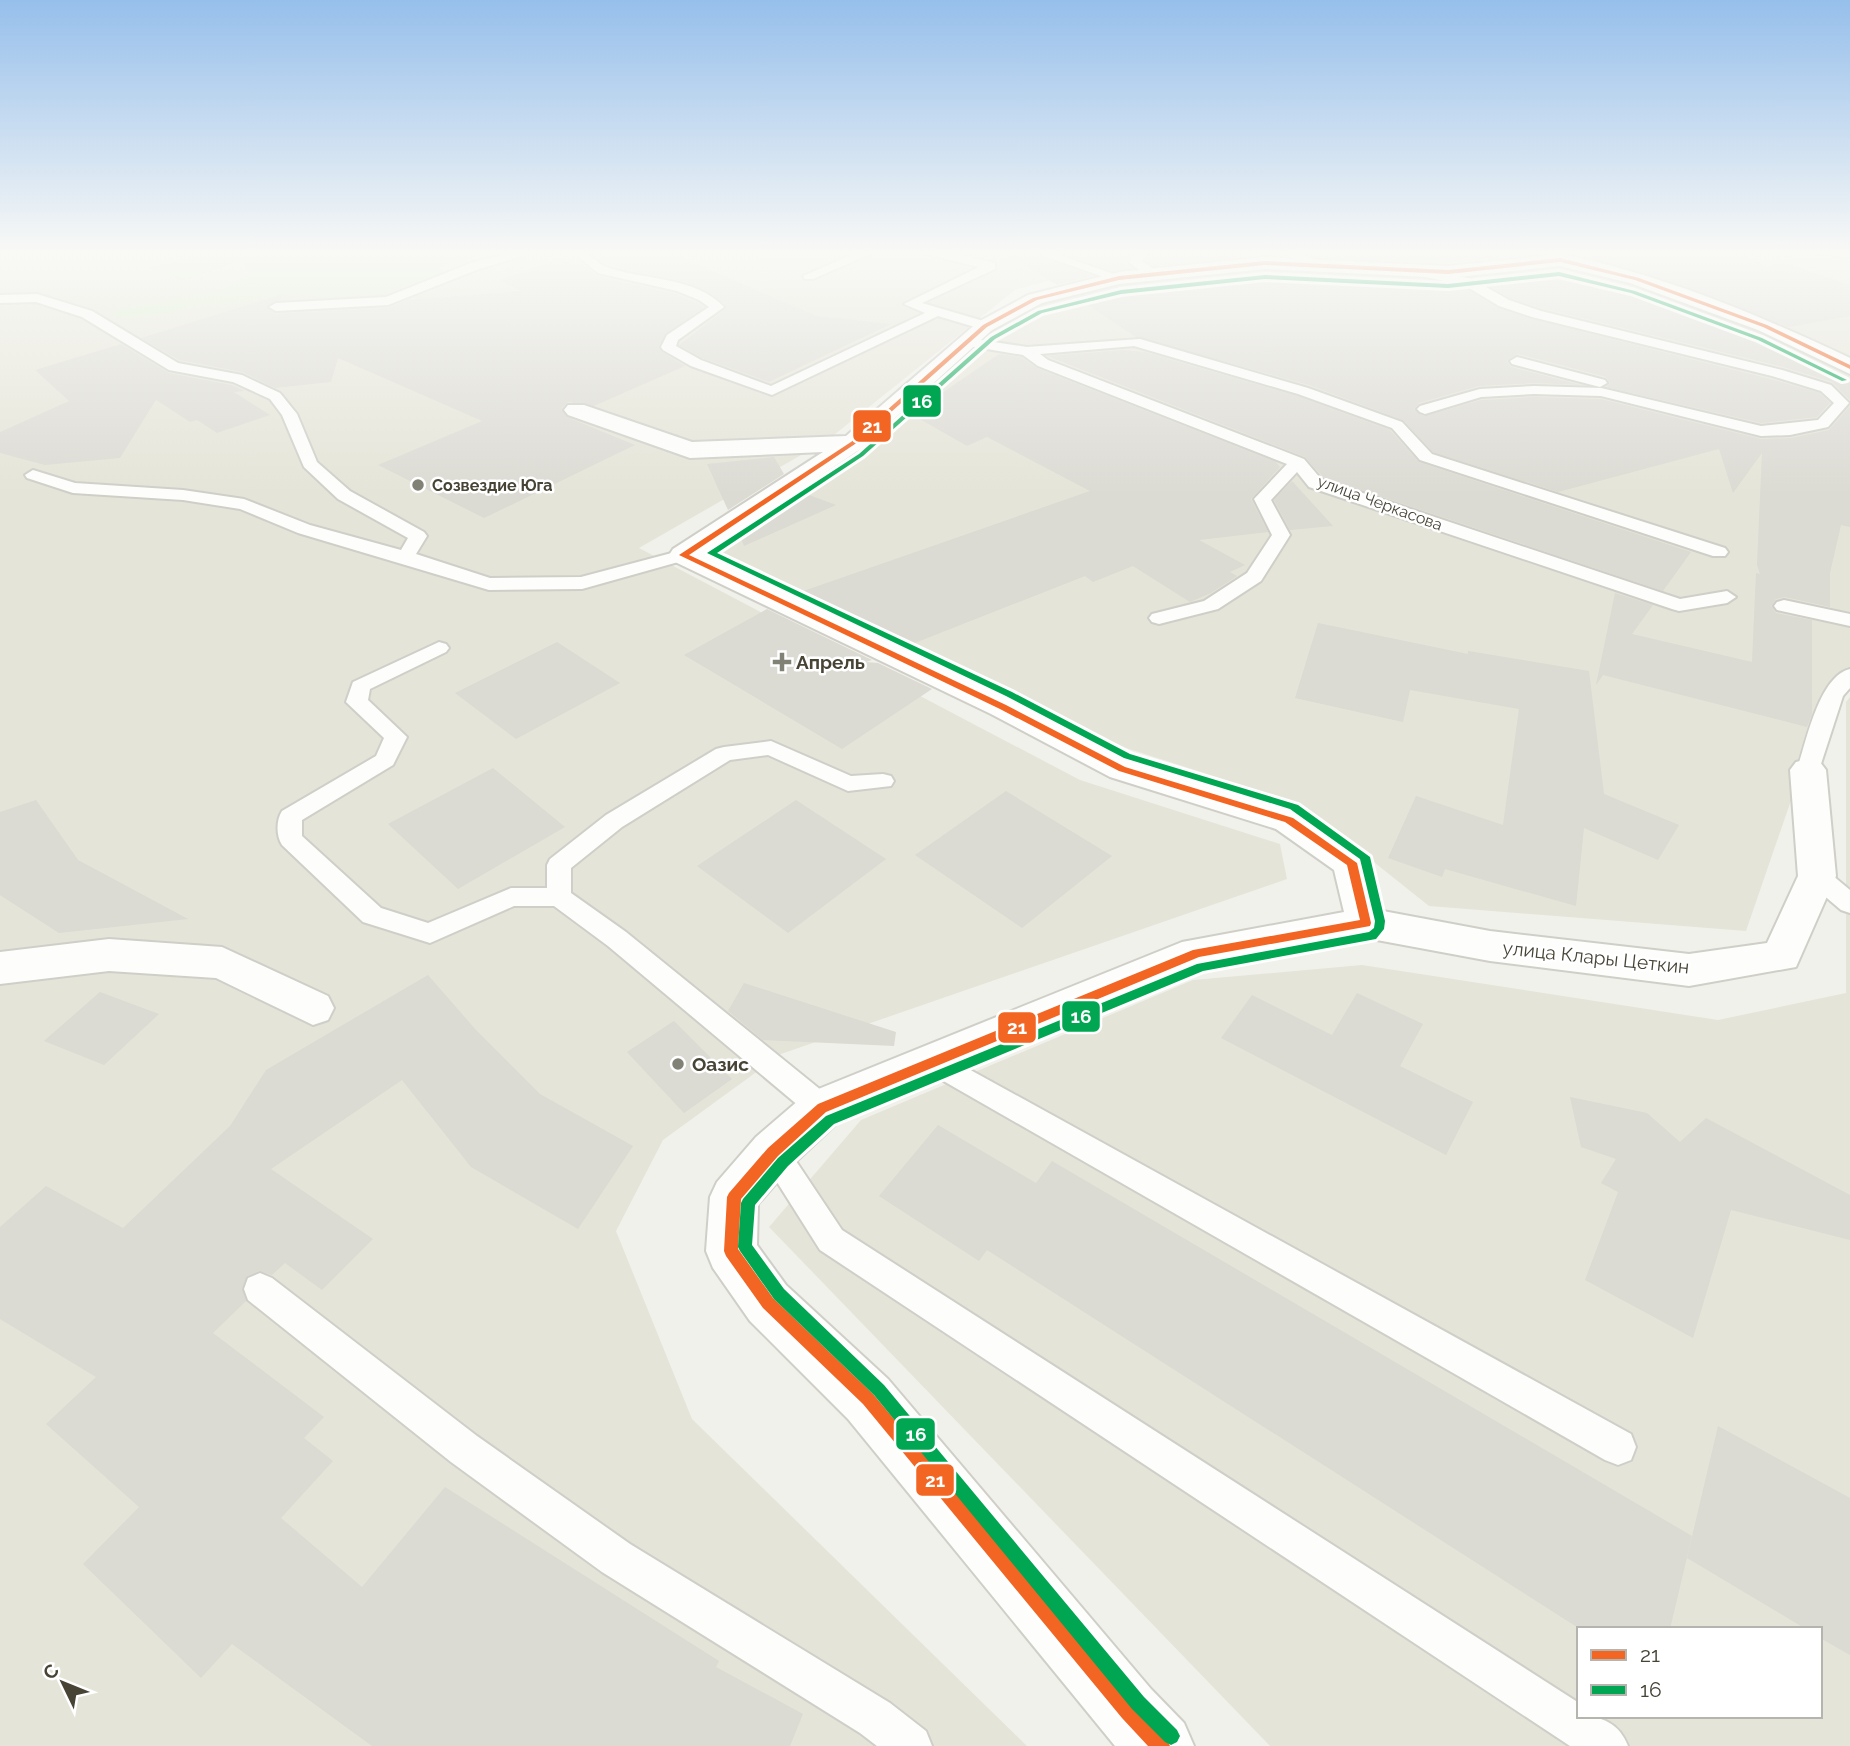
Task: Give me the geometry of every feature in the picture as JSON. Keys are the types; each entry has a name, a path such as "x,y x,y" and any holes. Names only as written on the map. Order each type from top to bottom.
{"street":[{"path":"683,555 853,443 981,331"},
{"path":"1776,331 1850,368"},
{"path":"576,410 690,450 853,443"},
{"path":"683,555 1003,707 1122,769 1289,820 1352,863 1366,923 1197,953 822,1108 773,1152 734,1197 731,1251 768,1303 868,1399 977,1527 1128,1713 1161,1746"},
{"name":"улица Клары Цеткин","path":"1366,923 1490,946 1689,970 1781,956 1817,876 1808,770"},
{"path":"0,968 109,955 222,963 313,1008"}],"lane":[{"path":"116,331 174,367 237,378 275,396 289,414 310,464 344,495 418,536 406,557"},
{"path":"681,331 672,338 668,347 696,363 772,391 896,331"},
{"name":"улица Черкасова","path":"972,331 1027,351 1043,363 1298,462 1315,483 1679,605 1727,597"},
{"path":"1425,409 1480,393 1534,390 1601,392 1761,431 1790,430 1823,424 1842,403 1826,388 1777,373 1608,331"},
{"path":"1027,351 1135,342 1303,391 1397,425 1426,457 1719,552"},
{"path":"1517,361 1671,401 1689,413"},
{"path":"1834,412 1850,415"},
{"path":"1160,618 1211,605 1254,577 1281,535 1262,499 1298,462"},
{"path":"33,474 73,488 183,495 244,504 304,528 489,584 582,583 683,555"},
{"path":"1784,606 1850,620"},
{"path":"439,648 360,687 357,702 397,737 385,760 290,817 290,839 372,915 430,933 511,897 559,897 617,939 822,1108"},
{"name":"улица Клары Цеткин","path":"1808,770 1833,694 1850,675"},
{"path":"559,897 559,865 614,821 724,754 771,748 848,784 883,781"},
{"path":"1817,876 1850,904"},
{"path":"936,1063 1618,1447"},
{"path":"773,1152 831,1240 1607,1746"},
{"path":"260,1289 464,1449 616,1558 875,1718 911,1746"}],"shaded area":[{"path":"0,331 963,331 829,439 639,548 1080,780 1280,844 1287,879 781,1054 663,1140 616,1231 692,1419 1027,1746 0,1746"},
{"path":"993,331 1771,331 1850,369 1850,667 1827,696 1746,931 1429,906 1301,804 1126,748 698,552 860,452"},
{"path":"1787,331 1850,331 1850,361"},
{"path":"1850,697 1850,1746 1270,1746 769,1227 861,1120 1193,980 1362,965 1718,1020 1846,993 1846,702"}],"building":[{"path":"162,331 668,331 659,346 662,352 685,366 594,406 568,402 562,408 567,417 635,445 484,518 378,465 482,421 338,358 331,382 275,388 242,372 179,360 141,338"},
{"path":"697,331 875,331 769,382 702,358 679,345"},
{"path":"1128,331 1581,331 1820,393 1830,403 1817,417 1761,423 1606,387 1610,384 1606,377 1518,354 1507,360 1511,367 1581,385 1534,383 1479,386 1419,403 1414,409 1424,416 1481,400 1534,397 1601,399 1761,439 1791,438 1829,430 1850,406 1850,527 1841,525 1830,573 1830,607 1785,597 1776,599 1771,606 1776,613 1812,620 1812,714 1807,727 1603,675 1596,685 1615,593 1653,605 1632,634 1752,662 1756,573 1760,574 1757,565 1762,453 1733,493 1719,449 1558,492 1433,452 1403,420 1309,385 1136,337"},
{"path":"1638,331 1756,331 1801,354 1795,356 1850,382 1850,400 1832,382 1783,367"},
{"path":"121,344 169,373 232,385 245,391 234,392 270,415 217,433 197,420 190,422 156,400 120,458 45,465 0,453 0,432 69,401 35,370"},
{"path":"1123,350 1145,352 1297,396 1390,430 1419,462 1691,552 1663,591 1323,477 1305,457 1047,356"},
{"path":"999,354 1022,357 1037,368 1276,462 1280,467 1251,499 1268,532 1199,540 1245,565 1230,572 1237,576 1211,593 1190,602 1133,566 1093,582 1085,576 907,646 795,594 1090,491 987,437 967,446 911,414"},
{"path":"774,457 784,474 728,510 707,464"},
{"path":"1292,481 1333,526 1290,530 1274,500"},
{"path":"801,492 836,505 744,546 739,534"},
{"path":"767,609 872,660 866,662 878,663 932,689 842,749 684,655"},
{"path":"1318,623 1468,654 1468,651 1589,671 1604,794 1679,825 1658,860 1584,828 1576,906 1445,869 1442,877 1388,858 1416,796 1503,825 1519,709 1410,690 1403,722 1295,698"},
{"path":"557,642 620,683 516,739 455,693"},
{"path":"493,768 565,827 458,889 388,824"},
{"path":"1006,791 1112,856 1022,928 915,855"},
{"path":"36,800 78,860 188,919 59,933 0,895 0,812"},
{"path":"796,800 886,859 788,933 697,866"},
{"path":"428,975 476,1030 540,1094 633,1146 578,1229 471,1167 402,1080 271,1169 373,1239 322,1290 285,1263 272,1275 259,1271 247,1276 242,1288 246,1301 213,1333 324,1417 304,1438 333,1461 281,1518 362,1587 445,1487 719,1661 716,1667 803,1714 790,1746 372,1746 232,1644 201,1678 83,1564 139,1507 46,1424 96,1377 0,1319 0,1227 46,1186 123,1228 230,1126 266,1070"},
{"path":"744,983 896,1032 894,1046 763,1040 728,1011"},
{"path":"100,992 159,1014 104,1065 44,1041"},
{"path":"1357,993 1423,1024 1400,1066 1473,1102 1446,1155 1221,1038 1252,995 1332,1035"},
{"path":"674,1021 732,1079 684,1113 627,1052"},
{"path":"1570,1097 1647,1113 1680,1142 1706,1118 1850,1195 1850,1240 1731,1210 1693,1338 1585,1280 1618,1192 1601,1183 1616,1159 1581,1147"},
{"path":"938,1125 1036,1183 1052,1161 1692,1536 1670,1627 1577,1627 987,1250 979,1261 879,1196"},
{"path":"1718,1426 1850,1498 1850,1655 1822,1639 1822,1627 1803,1627 1687,1558"}],"transit line":[{"name":"21","path":"979,331 853,443 683,555 1003,707 1122,769 1289,820 1352,863 1366,923 1197,953 822,1108 773,1152 734,1197 731,1251 768,1303 868,1399 1128,1712 1161,1746"},
{"name":"16","path":"1005,331 993,338 861,455 711,553 1009,694 1127,756 1294,807 1365,857 1380,921 1379,929 1372,936 1201,967 830,1120 783,1162 748,1203 745,1247 779,1294 879,1390 1138,1703 1171,1736"},
{"name":"16","path":"1740,331 1844,380"},
{"name":"21","path":"1776,331 1850,367"}],"place":[{"name":"Созвездие Юга","path":"418,485"},
{"name":"Апрель","path":"782,662"},
{"name":"Оазис","path":"678,1064"}]}
